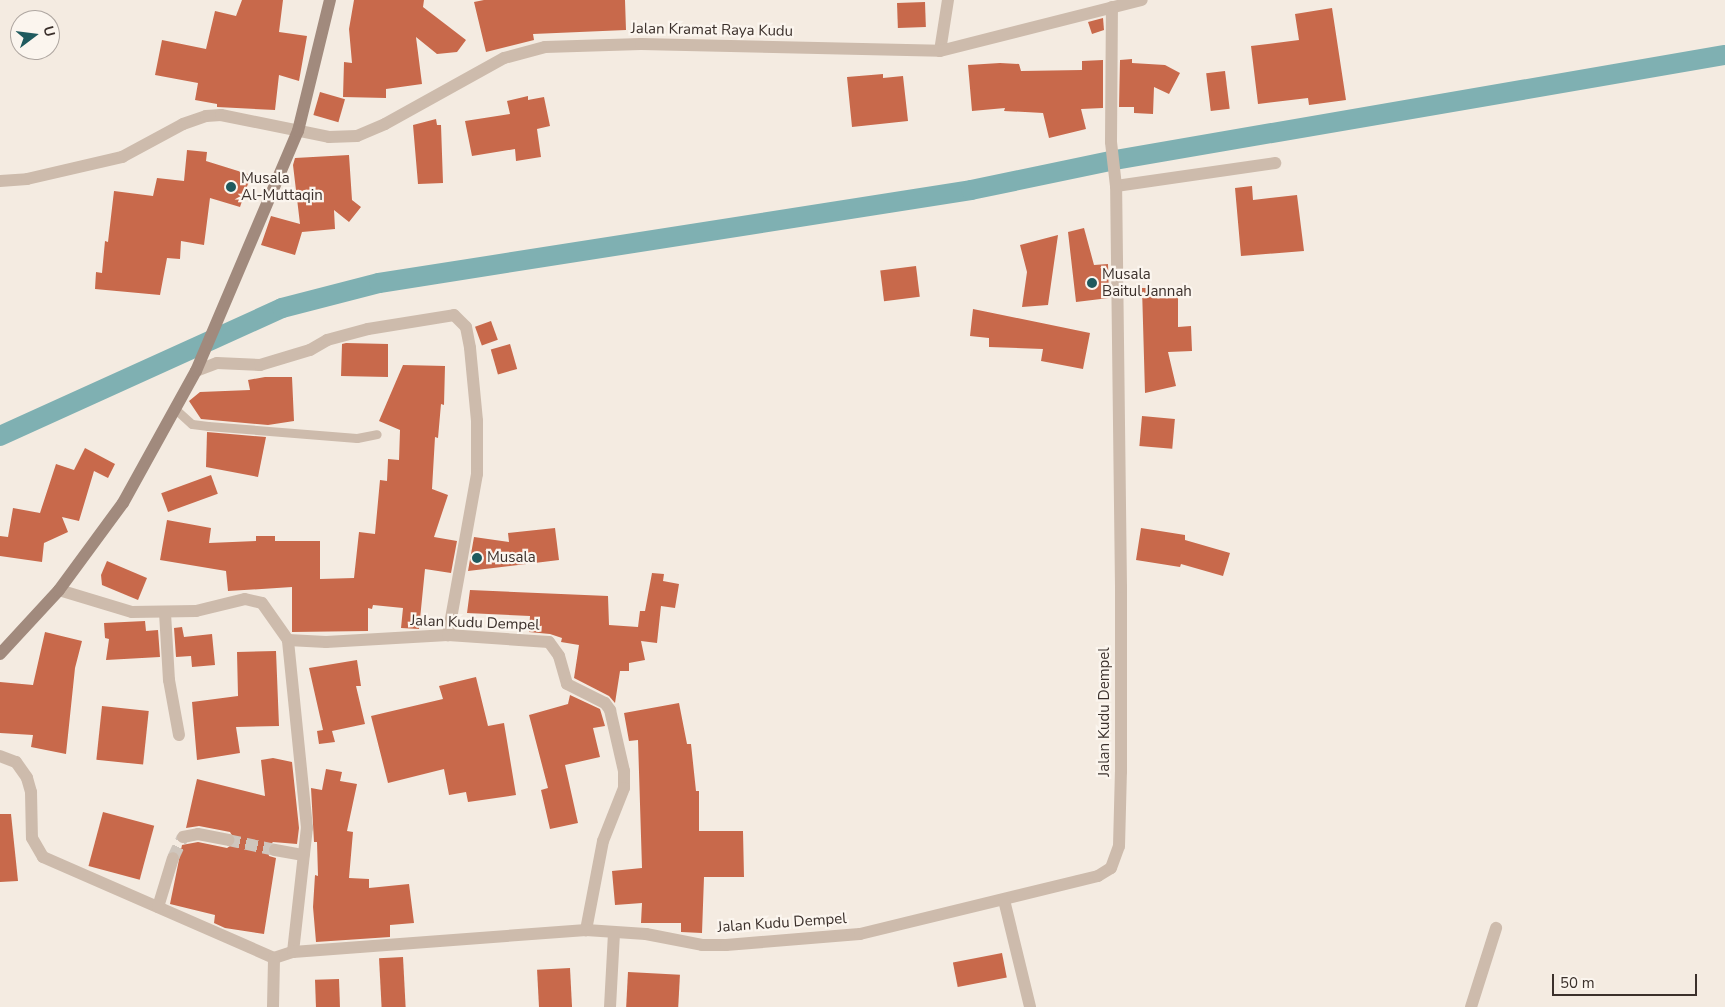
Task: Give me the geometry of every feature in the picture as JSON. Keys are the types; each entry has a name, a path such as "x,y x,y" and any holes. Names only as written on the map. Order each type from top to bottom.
{"street":[{"path":"0,654 60,590 123,503 196,371 298,131 330,0"},
{"path":"940,51 948,0"},
{"name":"Jalan Kramat Raya Kudu","path":"0,181 122,157 183,124 206,116 221,115 343,139 357,136 385,124 504,58 545,46 641,44 940,51 1129,1 1142,0"},
{"name":"Jalan Kudu Dempel","path":"288,640 336,641 448,635 548,642 559,656 567,684 605,703 610,710 622,758 624,788 603,841 586,930 664,936 702,945 735,945 860,934 1074,883 1111,868 1119,846 1121,587 1115,180 1111,142 1112,7"},
{"path":"1115,180 1275,163"},
{"path":"196,371 217,363 260,365 359,331 454,315 466,328 470,348 477,421 477,474 448,635"},
{"path":"60,590 132,612 165,613 204,610 245,599 262,603 288,640 306,808 304,855 293,952"},
{"path":"165,613 170,680 179,736"},
{"path":"0,756 16,762 27,778 31,792 32,838 43,857 274,958 293,952 586,930"},
{"path":"183,837 198,834 228,840"},
{"path":"275,850 304,855"},
{"path":"158,907 173,858"},
{"path":"1004,900 1030,1007"},
{"path":"1472,1007 1496,928"},
{"path":"610,1007 614,932"},
{"path":"273,1007 274,958"}],"lane":[{"path":"174,408 192,424 357,438 378,434"}],"building":[{"path":"242,0 283,0 279,32 307,36 299,81 279,75 275,110 217,107 217,104 195,100 198,83 155,75 162,40 206,49 215,11 236,16"},
{"path":"354,0 424,0 423,7 466,40 457,52 437,54 416,37 422,84 386,89 386,98 343,97 344,62 352,63 349,29"},
{"path":"484,0 625,0 626,30 533,34 534,40 486,52 474,2"},
{"path":"925,2 926,27 898,28 897,3"},
{"path":"1332,8 1346,100 1309,105 1308,98 1258,104 1251,46 1299,40 1295,14"},
{"path":"1103,18 1104,30 1092,34 1088,22"},
{"path":"1132,59 1132,63 1165,65 1180,73 1169,94 1154,87 1153,114 1134,113 1134,107 1119,107 1120,60"},
{"path":"1103,60 1103,108 1081,109 1086,129 1049,138 1043,113 1004,111 1005,108 972,111 968,65 1019,64 1021,71 1082,70 1082,61"},
{"path":"1225,71 1230,109 1211,111 1206,73"},
{"path":"883,74 883,78 903,76 908,121 852,127 847,77"},
{"path":"320,92 345,99 338,122 313,115"},
{"path":"528,96 528,100 544,97 550,126 537,129 541,157 516,161 515,149 472,156 465,121 510,114 507,101"},
{"path":"436,119 437,125 441,125 443,183 418,184 413,125"},
{"path":"187,150 207,152 206,161 251,175 240,207 210,198 204,245 181,241 180,259 167,258 160,295 95,289 96,272 102,273 105,241 108,242 114,191 153,196 157,178 184,181"},
{"path":"349,155 352,200 361,207 349,222 334,210 335,229 302,232 295,255 261,245 271,216 300,224 293,165 295,158"},
{"path":"1252,186 1253,200 1297,195 1304,251 1241,256 1235,188"},
{"name":"Musala Baitul Jannah","path":"1084,228 1094,265 1108,264 1109,298 1076,302 1068,232"},
{"path":"1058,235 1048,305 1022,307 1027,272 1020,245"},
{"path":"916,266 920,297 884,301 880,270"},
{"path":"1142,288 1178,288 1178,327 1191,326 1192,351 1168,352 1176,386 1145,393"},
{"path":"973,309 1090,333 1083,369 1041,361 1043,349 989,347 989,338 970,336"},
{"path":"491,321 498,340 482,346 475,327"},
{"path":"342,344 388,344 388,377 341,376"},
{"path":"510,344 517,369 498,375 491,350"},
{"path":"403,365 445,366 444,405 441,404 438,438 435,437 432,489 448,495 434,537 457,541 451,573 425,569 419,629 401,628 403,608 373,605 372,609 368,608 368,631 292,632 292,587 228,591 226,571 160,560 167,520 211,528 209,543 256,541 256,536 275,536 275,541 320,541 320,579 354,578 359,532 375,534 380,480 387,481 388,459 399,460 400,430 379,421"},
{"path":"265,377 292,377 294,421 268,425 201,419 189,401 200,392 250,390 248,380"},
{"path":"1142,416 1175,419 1172,449 1139,446"},
{"path":"207,432 266,437 258,477 206,467"},
{"path":"85,448 115,464 108,478 94,471 79,521 62,517 68,532 44,543 42,562 0,556 0,536 8,537 13,508 40,513 56,464 74,470"},
{"path":"211,475 218,494 168,512 161,493"},
{"path":"555,528 559,560 468,571 474,537 509,542 508,533"},
{"path":"1141,528 1185,535 1185,540 1230,553 1223,576 1181,564 1180,567 1136,560"},
{"path":"107,561 147,578 138,600 102,585 101,575"},
{"path":"652,573 664,574 663,581 679,584 675,608 661,606 657,643 641,641 645,660 629,663 629,671 620,671 615,703 609,696 574,678 579,645 561,642 562,638 550,634 529,632 530,616 467,613 470,590 608,596 609,625 638,627 640,611 645,611"},
{"path":"145,621 146,631 158,630 160,657 106,660 109,639 105,638 104,623"},
{"path":"182,627 184,637 212,634 215,665 192,667 191,656 176,657 174,628"},
{"path":"45,632 82,641 75,668 66,754 31,747 33,735 0,733 0,682 33,685"},
{"path":"276,651 279,726 236,727 240,753 197,760 192,702 238,696 237,652"},
{"path":"357,660 361,686 356,686 365,724 332,731 335,742 319,744 317,731 323,730 309,668"},
{"path":"476,677 488,726 504,723 516,795 468,802 466,792 449,795 444,769 388,783 371,716 443,699 439,686"},
{"path":"570,695 600,709 605,726 593,728 600,757 565,765 578,823 550,829 541,790 548,788 529,715 568,704"},
{"path":"679,703 687,744 691,744 696,791 699,791 699,831 743,831 744,877 704,877 702,933 681,932 681,923 641,923 642,903 615,905 612,871 642,868 638,740 629,741 624,713"},
{"path":"102,706 149,711 143,765 96,760"},
{"path":"273,758 292,762 299,828 297,844 273,842 267,848 269,856 276,858 264,934 225,928 214,923 215,915 170,904 182,845 198,842 227,848 236,842 230,832 199,826 186,828 197,779 265,796 261,760"},
{"path":"326,769 342,772 340,781 357,784 347,831 353,832 349,878 369,879 369,888 409,884 414,923 390,925 390,937 316,942 313,907 315,875 318,876 317,842 314,842 311,788 322,790"},
{"path":"103,812 154,826 140,880 89,866"},
{"path":"0,814 11,814 18,881 0,882"},
{"path":"1002,953 1007,978 958,987 953,963"},
{"path":"403,957 406,1007 382,1007 379,958"},
{"path":"570,968 572,1007 539,1007 537,970"},
{"path":"628,972 680,975 678,1007 626,1007"},
{"path":"339,979 340,1007 316,1007 315,980"}],"waterway":[{"path":"0,436 282,308 379,283 971,190 1115,160 1725,55"}],"tunnel":[{"path":"173,858 183,837"},
{"path":"228,840 275,850"}],"place":[{"name":"Musala Al-Muttaqin","path":"231,187"},
{"name":"Musala Baitul Jannah","path":"1092,283"},
{"name":"Musala","path":"477,558"}]}
